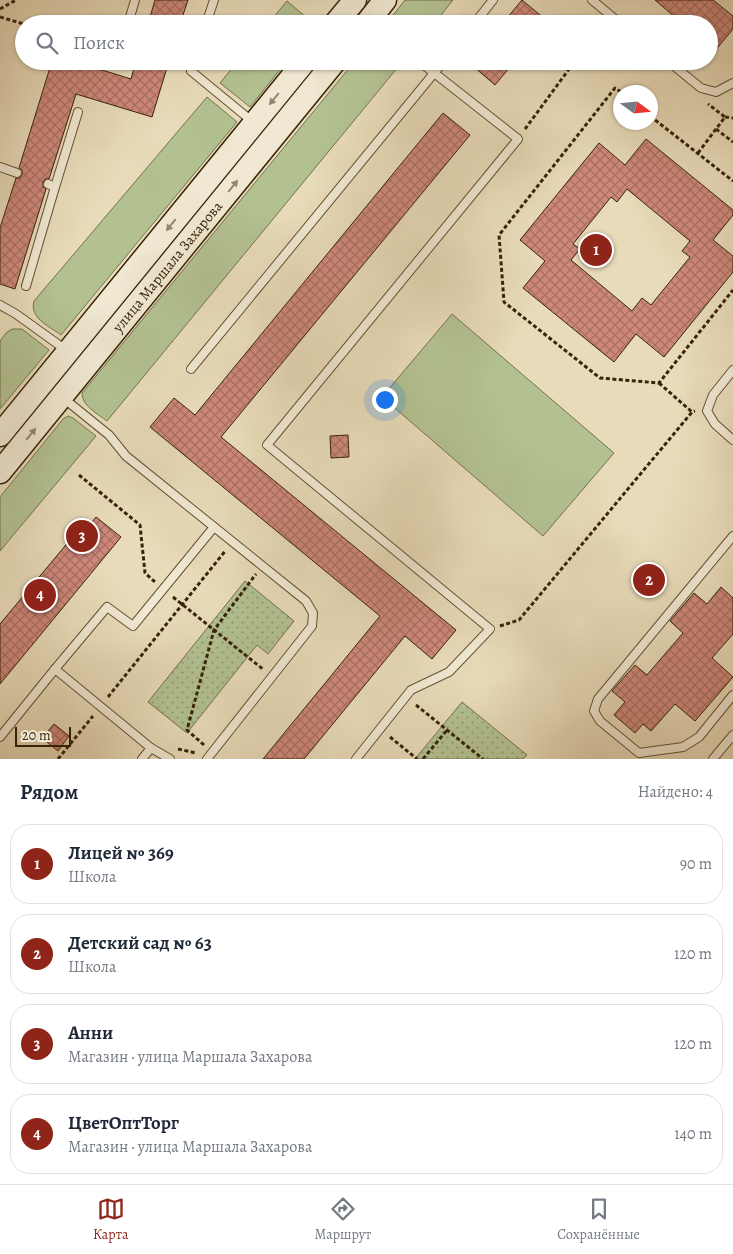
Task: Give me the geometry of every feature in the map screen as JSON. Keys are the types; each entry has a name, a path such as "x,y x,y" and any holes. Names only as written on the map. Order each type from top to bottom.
{"street":[{"path":"361,15 385,0"},
{"name":"улица Маршала Захарова","path":"263,131 300,70"},
{"name":"улица Маршала Захарова","path":"0,472 52,389 263,131 326,70"},
{"name":"улица Маршала Захарова","path":"0,434 52,389"}],"lane":[{"path":"131,15 135,0"},
{"path":"209,15 214,0"},
{"path":"481,15 493,0"},
{"path":"592,0 610,15"},
{"path":"191,70 263,131"},
{"path":"356,759 411,690 449,672 490,629 268,445 518,139 431,70"},
{"path":"191,369 437,70"},
{"path":"679,70 701,88 716,92 733,83"},
{"path":"26,286 51,186 78,112"},
{"path":"0,167 17,173"},
{"path":"0,305 16,314 77,359"},
{"path":"733,370 713,395 708,411 715,424 733,440"},
{"path":"52,389 109,436 126,456 306,601 313,613 312,626 206,759"},
{"path":"0,737 106,606 133,626 214,527"},
{"path":"733,536 598,698 594,711 600,721 639,753 683,747 699,737 733,695"},
{"path":"55,669 151,748 170,759"},
{"path":"713,759 733,736"},
{"path":"142,759 151,748"}],"path":[{"path":"0,9 16,0"},
{"path":"0,17 15,21"},
{"path":"518,139 569,70"},
{"path":"613,91 500,235 504,302 600,378 659,383 692,412 708,411"},
{"path":"725,117 733,118"},
{"path":"658,122 733,181"},
{"path":"716,129 733,142"},
{"path":"698,153 708,139"},
{"path":"659,383 733,290"},
{"path":"490,629 518,620 692,412"},
{"path":"79,474 140,525 145,573 162,589 272,677"},
{"path":"58,759 232,542"},
{"path":"212,751 186,730 214,630 262,566"},
{"path":"405,697 483,759"},
{"path":"380,729 417,759"},
{"path":"423,759 447,730"}],"green space":[{"path":"405,0 453,0 441,15 393,15"},
{"path":"287,1 303,15 275,15"},
{"path":"231,70 280,70 250,107 220,83"},
{"path":"348,70 396,70 107,421 88,406 82,393"},
{"path":"207,97 237,122 61,335 37,317 33,307 34,301"},
{"path":"452,314 614,453 543,536 382,397"},
{"path":"12,329 22,329 49,350 0,409 0,341"},
{"path":"68,416 96,436 0,551 0,497 63,419"},
{"path":"245,581 294,621 268,654 257,645 187,733 148,702"},
{"path":"462,702 527,755 523,759 415,759"}],"building":[{"path":"155,0 188,0 183,15 151,15"},
{"path":"522,0 540,15 510,15"},
{"path":"655,0 713,0 733,16 733,29 718,47 718,15 672,15"},
{"path":"49,70 102,70 131,79 134,70 166,70 152,117 76,94 49,179 45,179 43,182 43,187 46,189 15,289 0,284 0,228 16,178 20,178 22,174 22,170 19,168"},
{"path":"478,70 508,70 495,85"},
{"path":"443,113 470,135 221,437 456,630 432,659 405,636 304,759 263,759 380,616 150,427 174,398 195,415"},
{"path":"646,139 733,210 733,215 713,240 733,256 733,272 664,357 636,334 614,362 523,288 545,261 520,240 599,143 625,165","holes":["627,189 690,241 682,251 690,257 651,305 642,298 632,311 571,260 580,249 573,244 611,197 617,202"]},
{"path":"348,435 349,457 331,458 330,436"},
{"path":"96,517 121,537 0,684 0,624 85,522 89,526"},
{"path":"721,587 733,598 733,634 712,658 733,677 695,721 675,704 651,731 643,724 635,733 614,715 625,702 612,691 635,665 647,675 683,633 670,621 694,593 707,604"},
{"path":"54,724 69,736 58,751 42,738"}],"place":[{"name":"Лицей № 369","path":"596,250"},
{"name":"Анни","path":"82,536"},
{"name":"Детский сад № 63","path":"649,580"},
{"name":"ЦветОптТорг","path":"40,595"}]}
